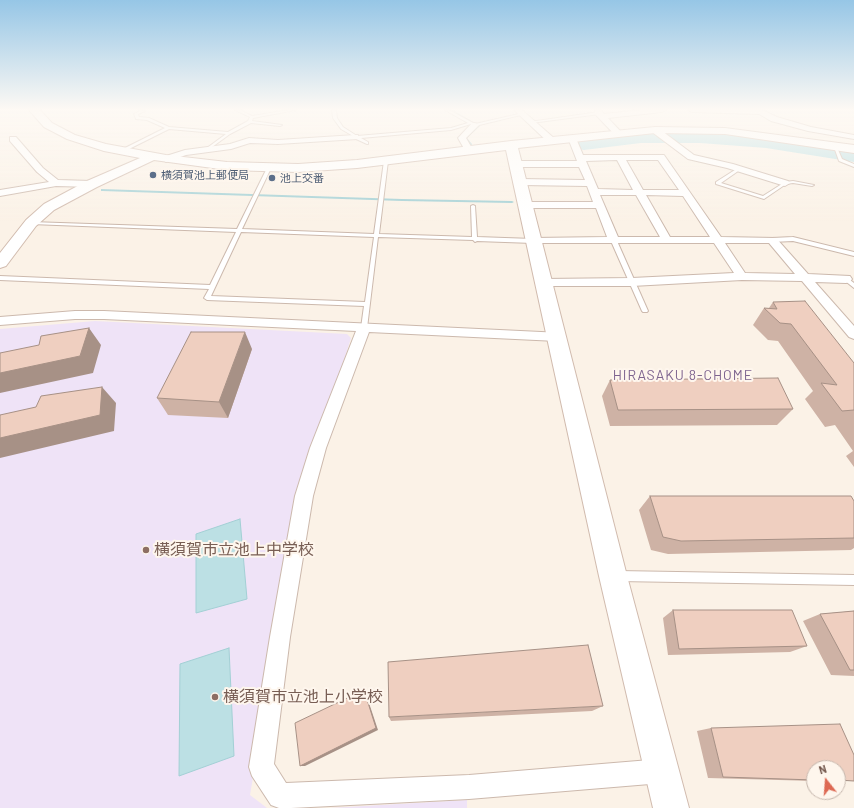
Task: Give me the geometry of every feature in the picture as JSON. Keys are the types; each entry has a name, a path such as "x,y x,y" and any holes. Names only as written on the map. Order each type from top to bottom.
{"street":[{"path":"20,148 40,170 56,184"},
{"path":"103,148 166,159 227,166 269,168 318,167 386,161 469,150 592,187 639,192 685,193"},
{"path":"166,159 185,153 218,148"},
{"path":"515,164 541,148"},
{"path":"576,148 614,242"},
{"path":"679,148 691,157"},
{"path":"0,263 31,222 50,207 92,184 152,157"},
{"path":"668,157 685,193 742,276"},
{"path":"515,164 620,158 691,157 739,169 785,183"},
{"path":"620,158 667,241"},
{"path":"515,164 613,576 671,808"},
{"path":"0,193 56,184 92,184"},
{"path":"525,205 600,205"},
{"path":"533,241 614,242 772,240 854,334"},
{"path":"543,283 632,282 742,276 804,278 850,282"},
{"path":"0,321 75,315 104,315 557,336"},
{"path":"364,328 318,448 304,496 280,637 261,767 280,796 469,787 662,771"}],"lane":[{"path":"122,151 129,148"},
{"path":"835,148 840,160 854,166"},
{"path":"364,328 386,161"},
{"path":"269,168 207,298 367,304"},
{"path":"739,169 718,183 764,198 785,183 792,182 812,185"},
{"path":"473,206 475,240"},
{"path":"31,222 533,241"},
{"path":"772,240 793,239 854,254"},
{"path":"614,242 645,312"},
{"path":"0,278 212,287"},
{"path":"613,576 854,580"}],"shaded area":[{"name":"横須賀市立池上中学校","path":"95,321 347,334 351,338 305,484 280,617 250,795 267,808 0,808 0,329"},
{"path":"467,800 467,808 330,808"}],"water":[{"path":"240,519 247,599 196,613 196,534"},
{"path":"229,648 234,756 179,776 180,664"}],"building":[{"path":"805,301 854,363 854,410 842,411 821,383 837,385 791,324 780,323 764,308 777,309 773,302"},
{"path":"89,328 80,356 0,373 0,353 39,345 41,336"},
{"path":"191,332 245,332 219,402 157,398"},
{"path":"778,378 793,409 618,410 610,380"},
{"path":"102,387 100,415 0,438 0,415 36,407 41,396"},
{"path":"650,496 851,496 854,501 854,538 681,541 663,537"},
{"path":"673,610 792,610 807,646 679,649"},
{"path":"854,611 854,670 850,670 820,614"},
{"path":"588,645 603,706 389,717 388,662"},
{"path":"364,690 376,728 300,766 295,723"},
{"path":"840,724 854,755 854,781 846,780 846,760 806,760 806,780 723,777 711,728"}],"waterway":[{"path":"796,148 854,157"},
{"path":"102,190 402,200 512,202"}],"place":[{"name":"横須賀池上郵便局","path":"153,175"},
{"name":"池上交番","path":"272,178"},
{"name":"横須賀市立池上中学校","path":"146,550"},
{"name":"横須賀市立池上小学校","path":"215,697"}],"district":[{"name":"HIRASAKU 8-CHOME","path":"683,375"}]}
